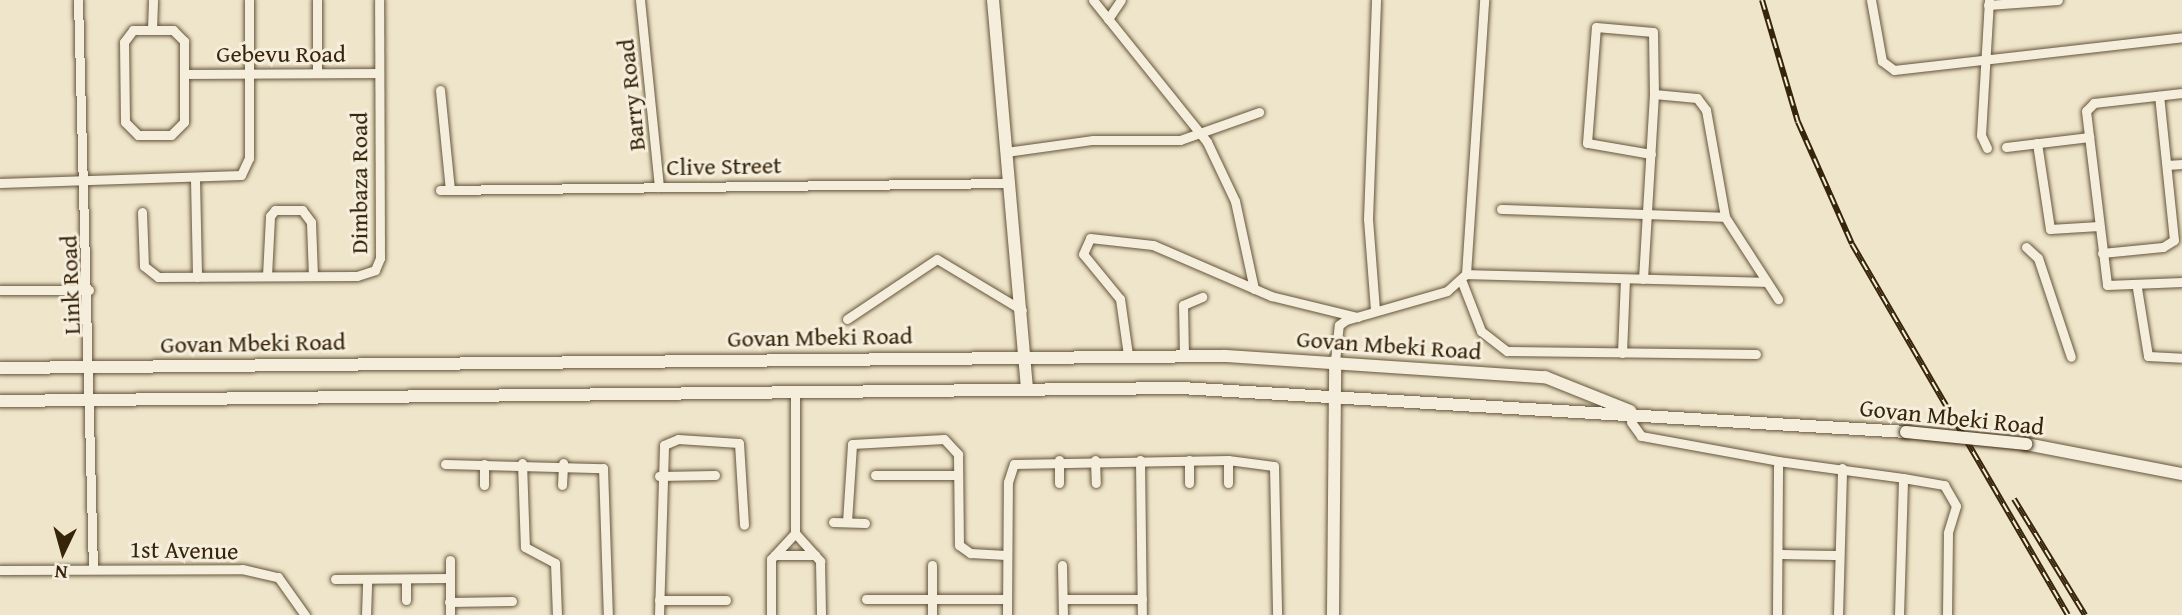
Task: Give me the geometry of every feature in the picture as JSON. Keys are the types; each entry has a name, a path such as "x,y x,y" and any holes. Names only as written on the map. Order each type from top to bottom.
{"main road":[{"path":"993,0 1027,389"},
{"name":"Govan Mbeki Road","path":"0,368 1184,356 1335,361 1545,377 1632,418"},
{"path":"1333,615 1332,466 1335,361"},
{"name":"Govan Mbeki Road","path":"0,401 1027,389 1333,392 1632,418 1906,432 2026,444 2182,474"}],"street":[{"name":"Link Road","path":"78,0 92,367 93,568"},
{"path":"152,30 153,0"},
{"path":"0,184 195,179 241,175 248,164 249,0"},
{"path":"317,0 317,73"},
{"name":"Dimbaza Road","path":"142,212 149,273 197,276 364,276 379,265 379,0"},
{"name":"Barry Road","path":"640,0 659,187"},
{"path":"1093,0 1201,133 1235,201 1254,289"},
{"path":"1108,19 1121,0"},
{"path":"1376,0 1368,219 1376,310"},
{"path":"1484,0 1464,278 1481,331 1500,349 1756,354"},
{"path":"1871,0 1887,68 1989,61 2182,37"},
{"path":"1987,148 1982,135 1989,61 1988,2 2059,0"},
{"path":"1643,279 1651,154 1654,94 1653,32 1596,27 1587,143 1651,154"},
{"path":"133,30 179,34 184,74 180,131 129,131 124,42 133,30"},
{"name":"Gebevu Road","path":"184,74 379,74"},
{"name":"Clive Street","path":"440,90 445,190 1009,183"},
{"path":"2182,93 2088,106 2098,226 2107,285 2137,288 2182,282"},
{"path":"1654,94 1697,97 1704,104 1725,217 1778,299"},
{"path":"2102,253 2163,247 2174,240 2160,96"},
{"path":"1006,152 1093,140 1167,142 1259,112"},
{"path":"2006,147 2089,137"},
{"path":"2037,143 2050,229 2098,226"},
{"path":"2167,165 2182,163"},
{"path":"195,179 197,276"},
{"path":"1502,209 1725,217"},
{"path":"267,276 270,216 275,210 302,210 311,222 313,276"},
{"path":"1128,355 1121,299 1088,262 1084,240 1138,241 1254,289 1357,317"},
{"path":"2026,247 2038,258 2071,357"},
{"path":"847,319 937,259 1022,310"},
{"path":"1335,361 1339,325 1464,278 1766,282"},
{"path":"1622,352 1625,279"},
{"path":"2137,288 2148,356 2182,358"},
{"path":"0,290 89,289"},
{"path":"1184,356 1183,305 1202,297"},
{"path":"795,391 796,533 815,555 821,615"},
{"path":"1632,418 1641,436 1778,461 1842,468 1944,485 1956,506 1948,533 1947,615"},
{"path":"847,522 847,456 858,440 949,440 958,454 959,545 970,553 1006,555"},
{"path":"659,615 659,476 661,450 669,441 739,443 744,525"},
{"path":"1059,460 1059,483"},
{"path":"1095,460 1096,483"},
{"path":"1140,460 1142,615"},
{"path":"1189,460 1189,484"},
{"path":"1228,460 1228,483"},
{"path":"1007,615 1009,470 1026,461 1228,460 1274,466 1277,615"},
{"path":"1777,615 1782,554 1778,461"},
{"path":"522,463 525,547 555,564 556,615"},
{"path":"562,485 563,463"},
{"path":"445,464 597,464 606,476 608,615"},
{"path":"484,464 484,485"},
{"path":"1839,615 1835,555 1842,468"},
{"path":"659,476 715,475"},
{"path":"875,475 958,475"},
{"path":"1899,615 1903,478"},
{"path":"833,522 865,523"},
{"path":"771,615 774,555 796,533"},
{"path":"1782,554 1835,555"},
{"path":"774,555 815,555"},
{"path":"450,560 450,615"},
{"path":"932,565 932,615"},
{"path":"1062,565 1063,615"},
{"name":"1st Avenue","path":"0,570 93,568 265,573 288,586 305,615"},
{"path":"335,579 450,578"},
{"path":"366,615 367,579"},
{"path":"407,579 407,600"},
{"path":"866,599 1007,599"},
{"path":"1063,599 1142,599"},
{"path":"659,600 726,600"},
{"path":"449,602 512,601"}],"railway":[{"path":"1762,0 1798,122 1852,244 2068,615"},
{"path":"2014,499 2085,615"}]}
